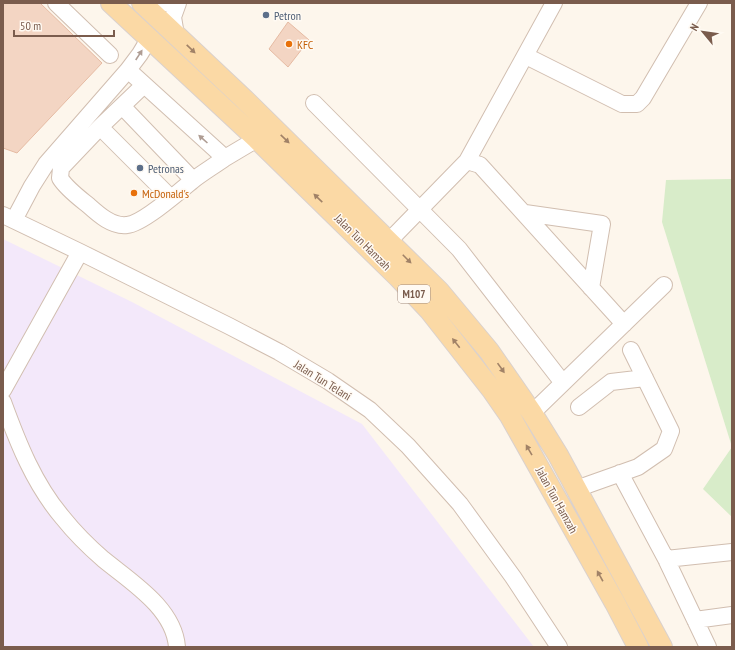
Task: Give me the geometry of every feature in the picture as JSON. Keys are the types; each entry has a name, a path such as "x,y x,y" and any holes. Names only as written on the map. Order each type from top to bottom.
{"main road":[{"name":"Jalan Tun Hamzah","path":"111,3 257,139 404,282 430,311 492,390 510,416 615,603 638,647"},
{"name":"Jalan Tun Hamzah","path":"142,3 245,100 439,291 489,351 532,413 576,489 662,647"},
{"path":"615,603 634,647"}],"street":[{"path":"56,3 110,55"},
{"path":"148,3 166,3"},
{"path":"176,35 173,17 178,3"},
{"path":"389,241 467,161 554,3"},
{"path":"526,56 622,104 637,104 643,98 699,3"},
{"path":"9,218 46,164 128,70 140,54 148,39"},
{"path":"128,70 225,158"},
{"path":"144,85 100,127 61,168 60,178 70,190 103,218 127,226 136,224 193,180 225,158 257,139"},
{"path":"314,103 459,249 563,383"},
{"path":"122,106 193,180"},
{"path":"100,127 171,198"},
{"path":"467,161 480,165 624,324"},
{"path":"525,213 602,224 591,288"},
{"name":"Jalan Tun Telani","path":"9,218 279,352 328,381 370,410 408,446 460,504 513,577 559,647"},
{"path":"3,390 80,252"},
{"path":"532,413 664,285"},
{"path":"576,489 638,467 664,449 671,431 631,350"},
{"path":"579,407 611,382 645,378"},
{"path":"3,402 16,437 30,468 44,492 62,517 101,558 163,610 173,628 177,647"},
{"path":"620,473 666,559 708,647"},
{"path":"666,559 732,552"},
{"path":"695,620 732,616"}],"shaded area":[{"path":"3,239 132,302 362,424 534,647 3,647"}],"green space":[{"path":"732,179 732,447 662,222 666,180"},
{"path":"732,447 732,517 703,489"}],"building":[{"path":"3,3 40,3 102,63 17,153 3,148"},
{"name":"KFC","path":"288,22 309,40 288,67 269,49"}],"place":[{"name":"Petron","path":"266,15"},
{"name":"KFC","path":"289,44"},
{"name":"Petronas","path":"140,168"},
{"name":"McDonald's","path":"134,193"}]}
